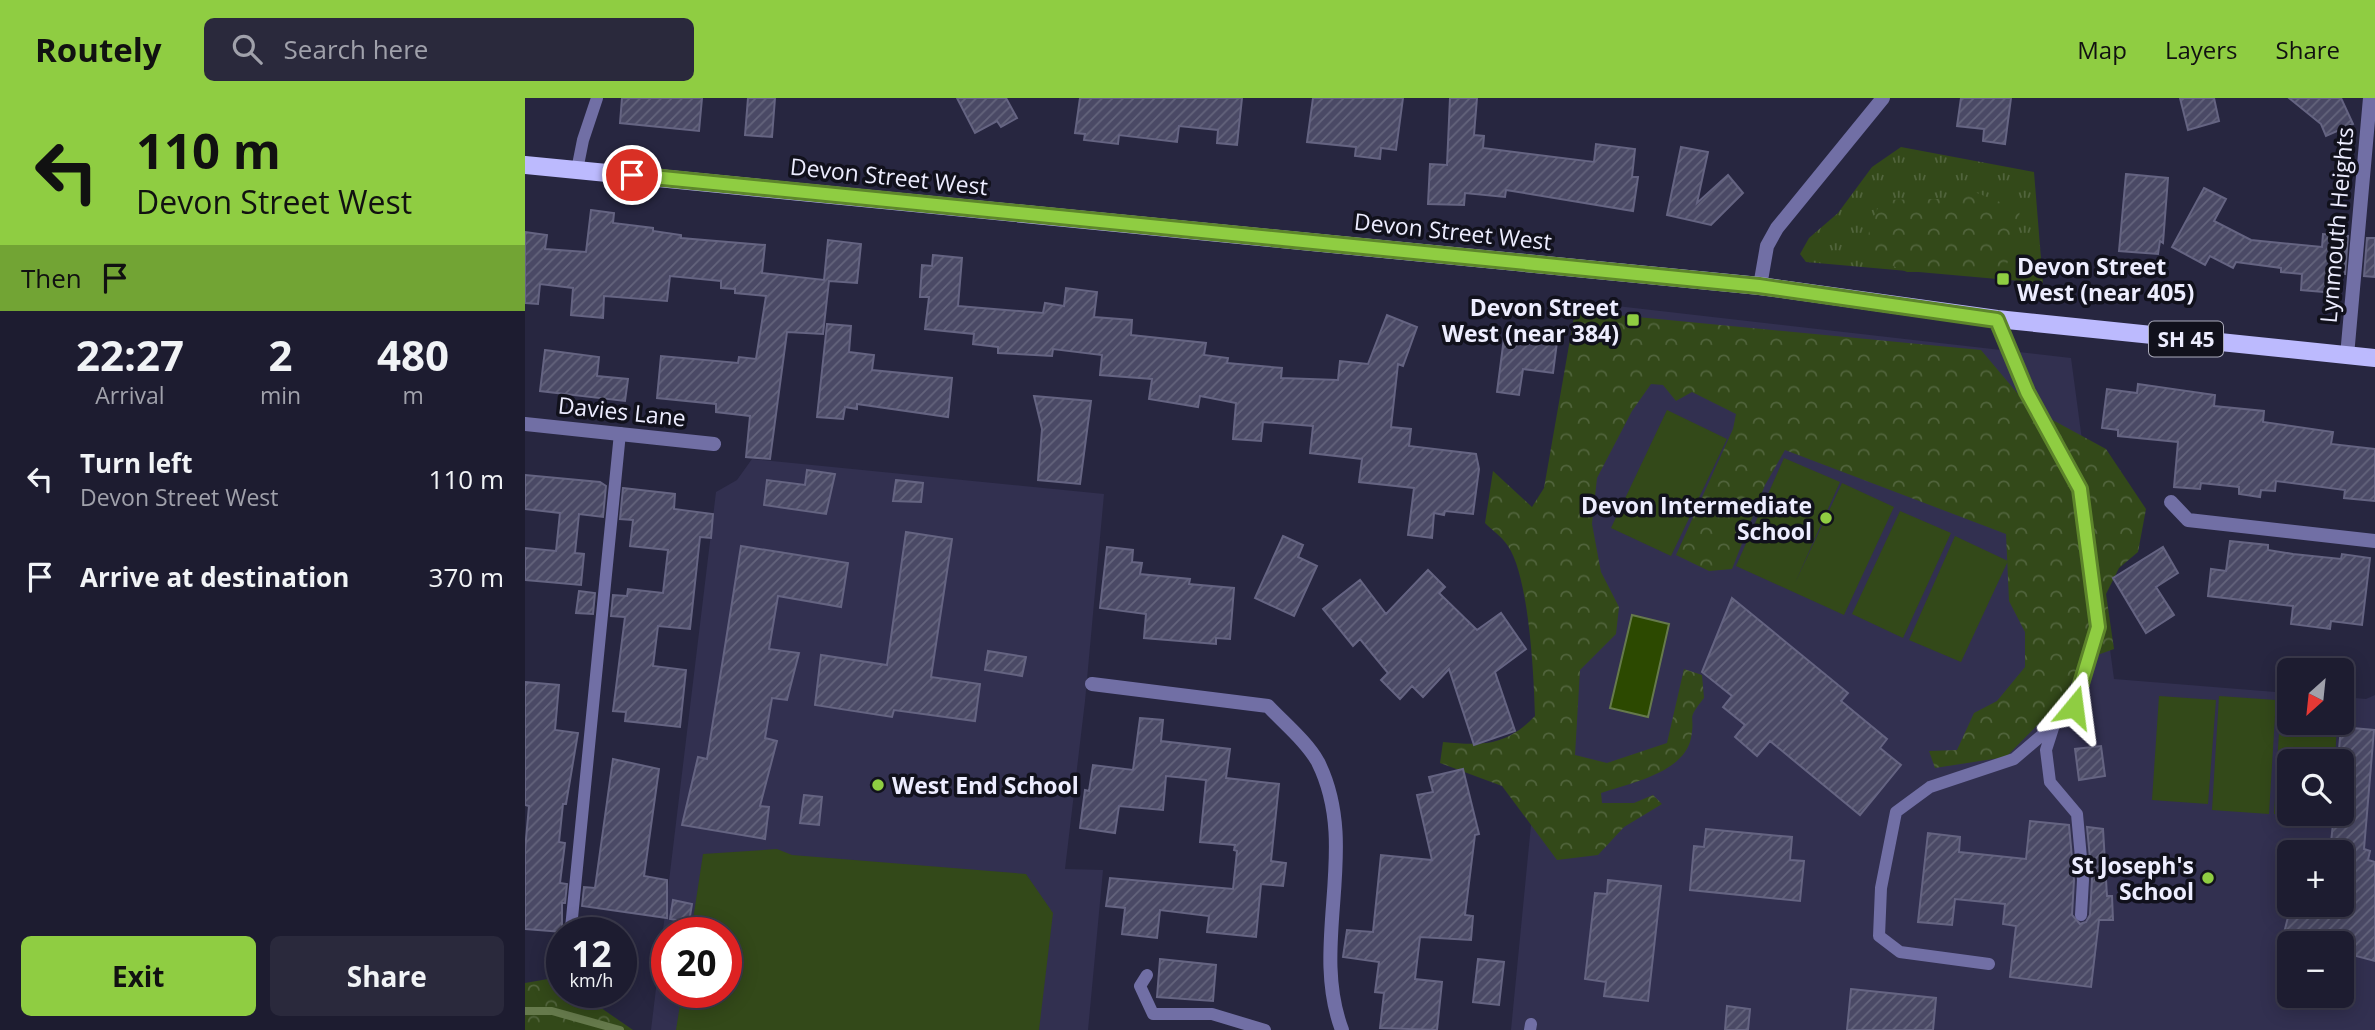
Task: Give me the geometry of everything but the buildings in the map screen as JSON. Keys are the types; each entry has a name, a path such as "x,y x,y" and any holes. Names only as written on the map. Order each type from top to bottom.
{"main road":[{"name":"Devon Street West","path":"525,165 1759,286 1997,320 2375,358"}],"street":[{"path":"1759,286 1767,246 1777,228 1883,98"},
{"name":"Lynmouth Heights","path":"2347,356 2370,98"},
{"name":"Davies Lane","path":"525,425 714,444"},
{"path":"2171,502 2188,520 2375,541"},
{"path":"1092,684 1268,706 1317,760 1335,808 1337,877 1329,955 1334,1009 1342,1030"}],"lane":[{"path":"577,170 583,140 597,98"},
{"path":"1989,964 1900,952 1879,936 1882,877 1896,812 1930,787 2014,759 2074,707 2098,627 2080,489 2027,392 1997,320"},
{"path":"572,917 620,433"},
{"path":"2054,724 2046,750 2050,782 2077,814 2083,880 2081,915"},
{"path":"1147,975 1140,986 1153,1014 1212,1014 1265,1030"}],"shaded area":[{"name":"Devon Intermediate School","path":"1582,302 2071,358 2114,679 2277,692 2277,735 2354,735 2354,698 2366,699 2375,695 2375,1030 1511,1030"},
{"name":"West End School","path":"752,459 1104,494 1085,701 1065,869 1103,870 1088,1030 651,1030 654,1008 742,1008 742,917 665,917 716,492 737,480"},
{"path":"1632,615 1669,624 1648,717 1610,708"}],"green space":[{"path":"1901,147 2034,172 2043,283 1806,262 1800,254 1809,238 1838,213 1872,167"},
{"path":"1977,193 2020,210 2016,239 2007,264 1992,271 1907,272 1866,254 1870,224 1882,200 1937,199"},
{"path":"1575,311 1981,350 2029,407 2106,449 2146,509 2138,552 2119,568 2106,594 2114,649 2081,661 2065,697 2006,757 1935,768 1929,751 1957,750 1974,713 1997,701 2025,667 2025,632 2009,601 2006,534 1785,450 1765,485 1732,569 1709,571 1676,555 1733,429 1736,414 1692,392 1676,401 1663,385 1651,384 1632,411 1597,478 1592,524 1601,572 1619,607 1616,634 1580,670 1575,755 1607,763 1667,743 1684,669 1702,675 1704,698 1693,715 1691,738 1678,760 1654,775 1601,793 1602,803 1634,803 1653,795 1662,804 1624,827 1598,855 1557,860 1502,786 1440,763 1443,742 1493,742 1514,733 1535,716 1529,628 1521,580 1508,546 1485,523 1493,471 1532,507 1544,488"},
{"path":"1667,410 1727,439 1671,556 1611,528"},
{"path":"1784,458 1840,482 1795,583 1842,483 1894,507 1844,615 1736,566"},
{"path":"1900,511 1951,533 1903,638 1852,614"},
{"path":"1955,536 2008,561 1961,662 1909,640"},
{"path":"2159,696 2216,700 2208,804 2152,800"},
{"path":"2219,696 2276,700 2269,814 2212,810"},
{"path":"2279,735 2336,735 2336,749 2278,749"},
{"path":"2277,765 2277,814 2274,814"},
{"path":"777,849 792,855 1026,874 1053,913 1039,1030 676,1030 679,1008 742,1008 742,917 693,917 703,854"},
{"path":"546,979 546,1008 601,1008 633,1030 525,1030 525,983"}],"waterway":[{"path":"525,1011 552,1011 620,1030"}],"place":[{"name":"Devon Street West (near 405)","path":"2003,279"},
{"name":"Devon Street West (near 384)","path":"1633,320"},
{"name":"Devon Intermediate School","path":"1826,518"},
{"name":"West End School","path":"878,785"},
{"name":"St Joseph's School","path":"2208,878"}],"route":[{"path":"632,175 1759,286 1997,320 2027,392 2080,489 2098,627 2074,707"}]}
